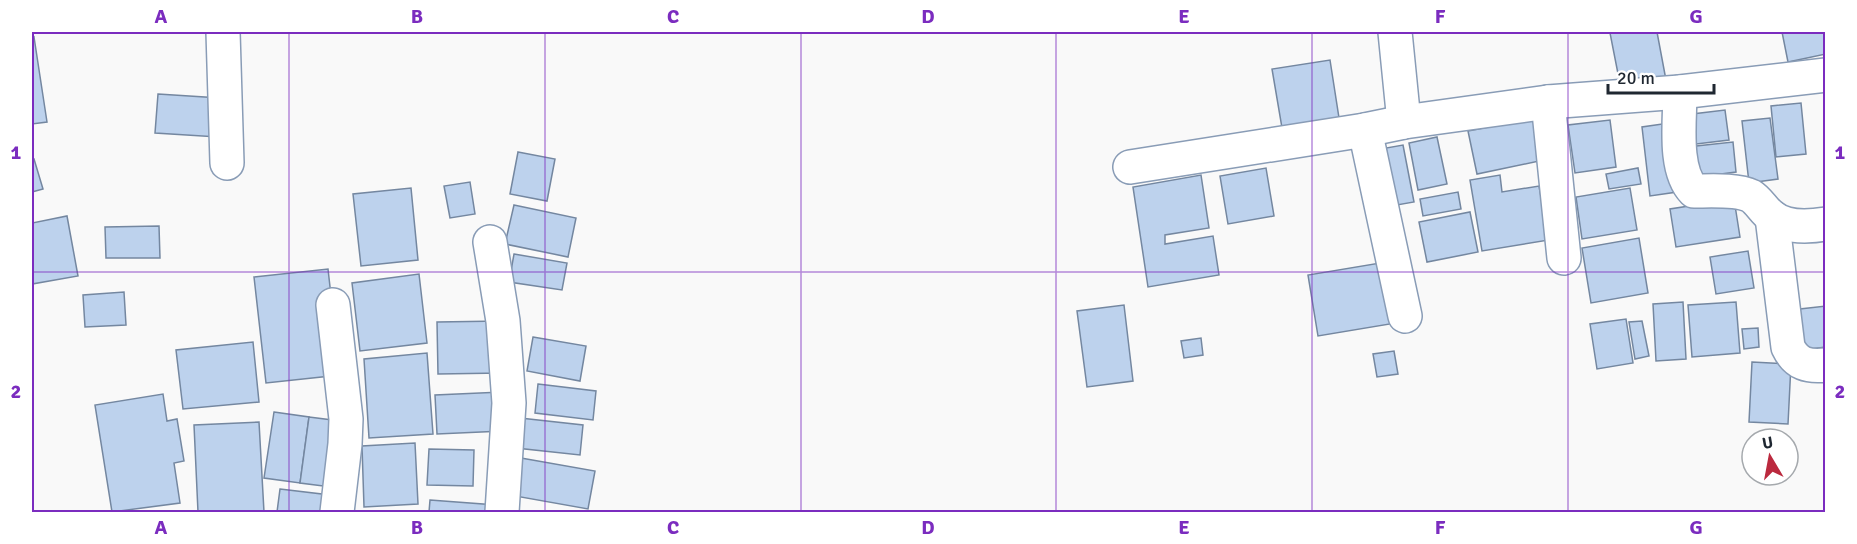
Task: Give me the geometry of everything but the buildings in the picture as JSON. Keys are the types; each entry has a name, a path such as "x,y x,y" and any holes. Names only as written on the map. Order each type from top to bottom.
{"street":[{"path":"223,32 227,163"},
{"path":"1395,32 1404,122"},
{"path":"1130,167 1404,122 1548,102 1680,92 1826,75"},
{"path":"1680,92 1680,153 1687,183 1694,190 1725,191 1749,195 1760,203 1772,217 1792,225 1826,224"},
{"path":"1548,102 1564,258"},
{"path":"1365,130 1405,316"},
{"path":"1772,217 1788,347 1792,357 1800,362 1813,367 1826,365"},
{"path":"490,242 503,321 509,403 502,513"},
{"path":"333,305 346,419 337,513"}]}
